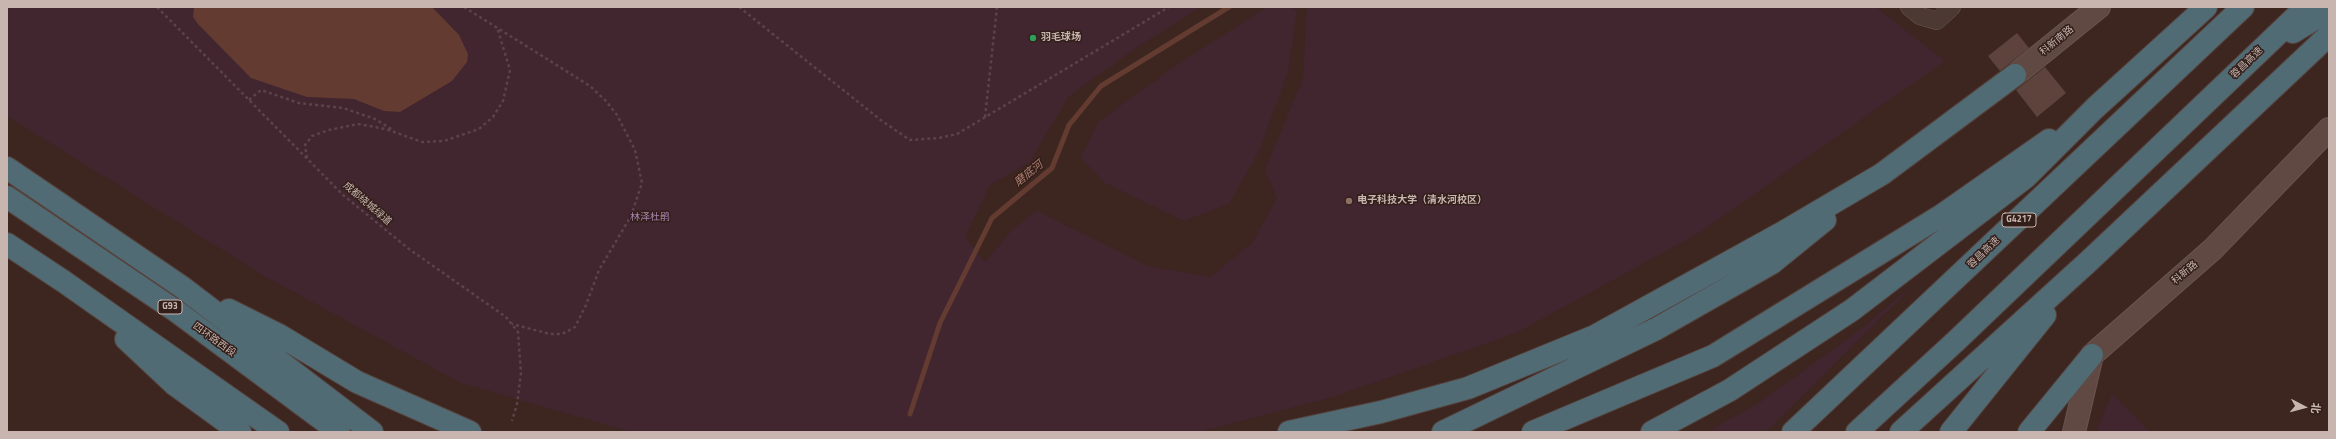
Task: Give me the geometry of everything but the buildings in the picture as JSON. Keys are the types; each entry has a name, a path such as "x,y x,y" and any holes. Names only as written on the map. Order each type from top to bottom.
{"highway":[{"path":"1652,432 1730,390 1852,310 2026,177 2096,108 2206,7"},
{"name":"蓉昌高速","path":"1793,432 2243,7"},
{"name":"蓉昌高速","path":"1857,432 1956,341 2306,7"},
{"path":"2253,57 2329,10"},
{"path":"1901,432 2088,261 2329,35"},
{"path":"1443,432 1656,329 1772,263 1882,174 2015,75"},
{"path":"1533,432 1712,356 1942,215 2096,108"},
{"path":"7,168 182,287 335,421 372,432"},
{"path":"1289,432 1381,412 1468,388 1595,336 1780,234 1882,174"},
{"name":"四环路西段","path":"7,197 335,421"},
{"path":"7,244 64,281 278,432"},
{"path":"1951,432 2088,261"},
{"path":"64,281 174,384 240,432"},
{"path":"182,287 279,335 357,382 470,432"},
{"path":"2029,432 2092,355"}],"main road":[{"name":"科新南路","path":"2015,75 2099,7"},
{"name":"科新路","path":"2092,355 2213,249 2329,129"},
{"path":"2074,432 2092,355"}],"street":[{"path":"1909,7 1920,16 1937,21 1952,7"}],"path":[{"name":"成都绕城绿道","path":"157,7 343,195 409,249 506,317 518,332 521,373 517,404 512,421"},
{"path":"464,7 590,86 606,101 617,114 635,150 642,183 631,216 599,270 586,306 575,327 562,334 550,334 512,324"},
{"path":"739,7 882,121 910,140 939,138 957,134 1169,7"},
{"path":"985,117 997,7"},
{"path":"307,158 305,145 312,136 329,130 358,124 399,134 422,142 444,141 479,129 493,117 503,101 510,70 497,27"},
{"path":"249,100 262,90 299,103 343,108 375,119 399,134"}],"green space":[{"name":"林泽杜鹃","path":"7,7 1201,7 1139,46 1068,97 1030,162 990,185 965,237 985,262 1013,229 1037,211 1148,266 1210,277 1252,243 1277,198 1265,170 1303,78 1307,7 1876,7 1945,61 1699,233 1516,333 1333,397 1198,432 631,432 461,383 266,277 7,116"},
{"path":"1266,7 1289,7 1297,10 1288,72 1258,153 1229,204 1184,221 1105,183 1081,158 1098,122 1174,67"},
{"path":"1918,281 1766,432 1707,432 1759,403 1861,329"},
{"path":"2112,394 2150,432 2098,432 2098,426"}],"shaded area":[{"path":"194,7 432,7 459,35 468,54 467,62 452,81 400,112 384,111 354,99 307,97 251,78 198,24 193,17"}],"waterway":[{"name":"磨底河","path":"910,414 940,323 992,218 1052,168 1069,125 1101,86 1229,7"}],"place":[{"name":"羽毛球场","path":"1033,38"},
{"name":"电子科技大学（清水河校区）","path":"1349,201"}]}
